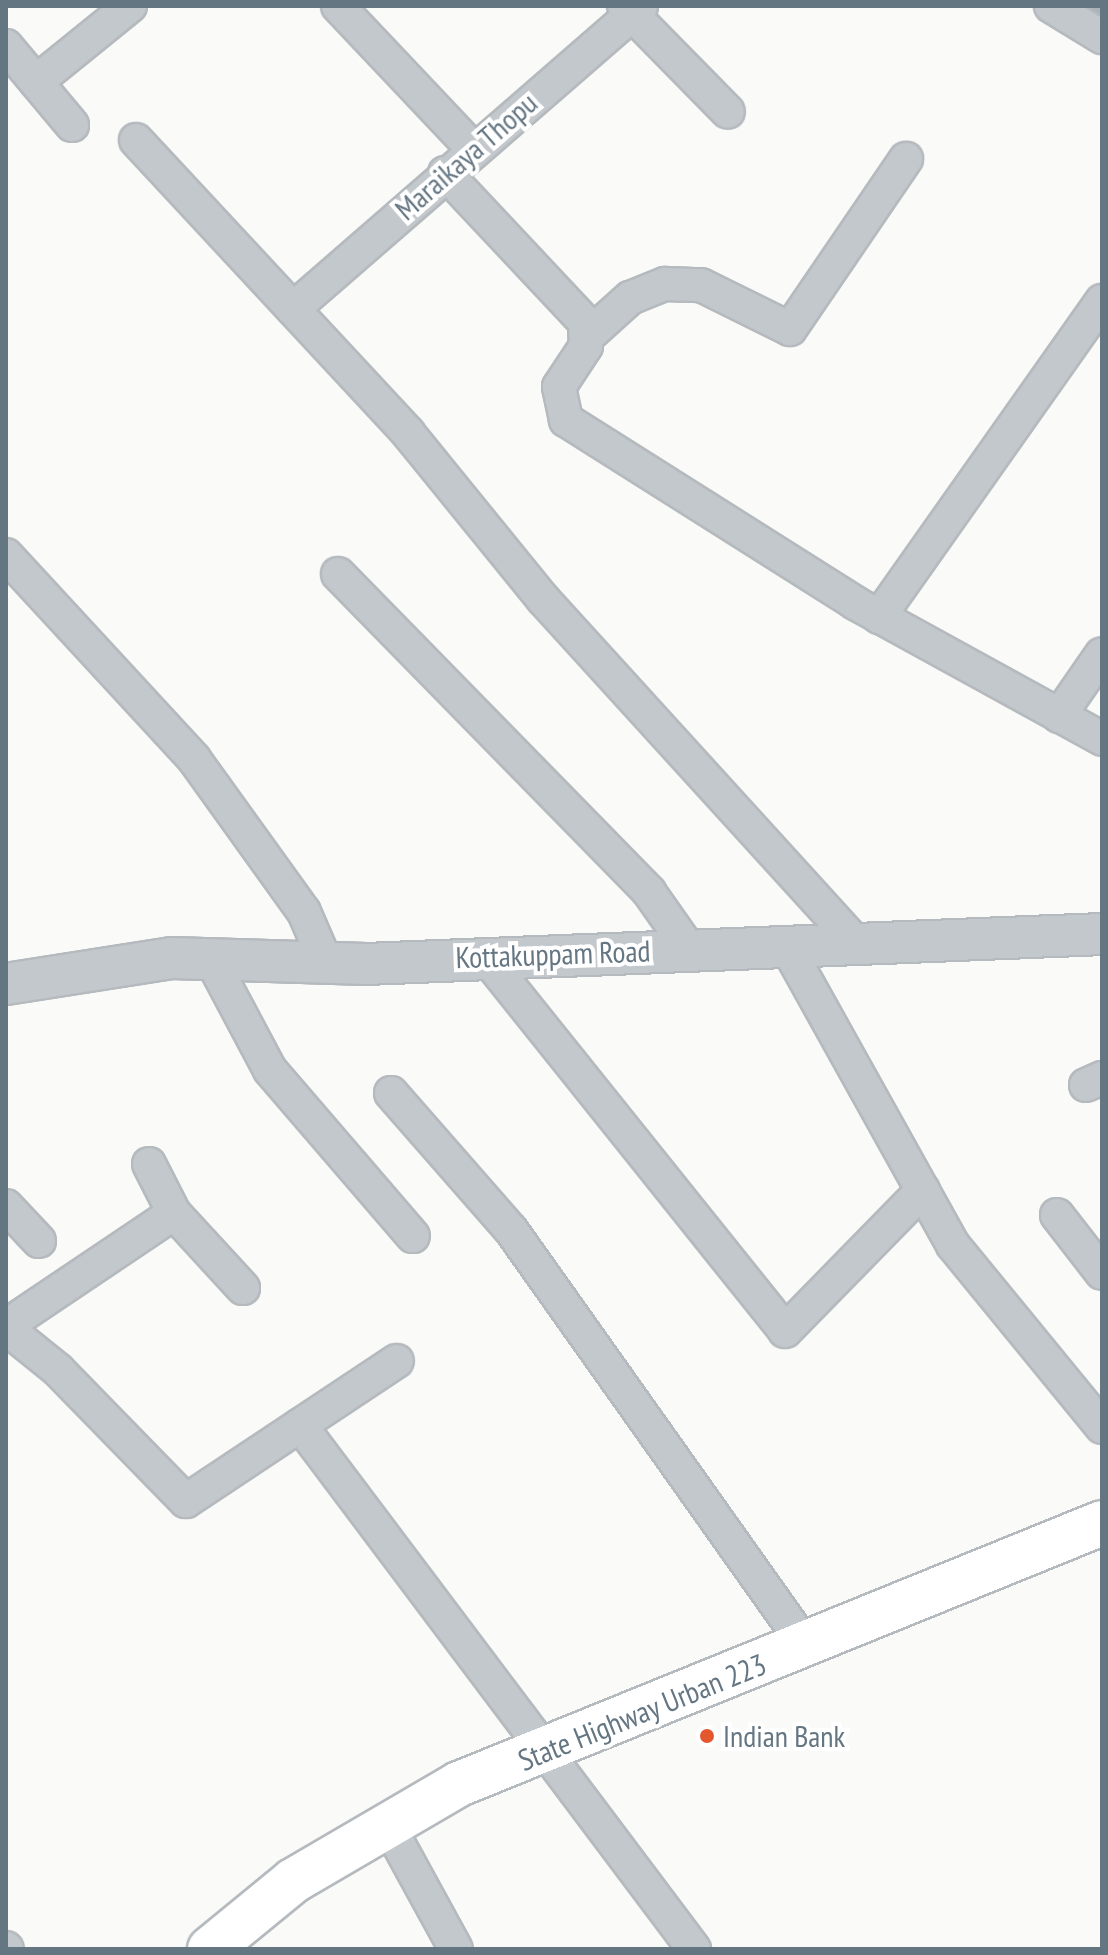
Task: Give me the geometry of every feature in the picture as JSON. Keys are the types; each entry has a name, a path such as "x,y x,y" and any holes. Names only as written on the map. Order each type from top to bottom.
{"main road":[{"name":"State Highway Urban 223","path":"210,1949 293,1881 459,1784 546,1752 1102,1523"}],"street":[{"path":"36,82 130,6"},
{"path":"338,6 473,149"},
{"path":"1051,6 1102,37"},
{"path":"632,9 728,112"},
{"name":"Maraikaya Thopu","path":"293,309 632,9"},
{"path":"6,46 72,125"},
{"path":"136,140 293,309 856,943"},
{"path":"906,159 790,329 701,285 665,284 630,298 590,334 559,387 566,420 879,617 1102,739"},
{"path":"445,173 590,334"},
{"path":"879,617 1102,301"},
{"path":"6,555 194,759 304,912 326,963"},
{"path":"338,574 639,881 689,949"},
{"path":"1059,716 1102,654"},
{"name":"Kottakuppam Road","path":"6,984 211,959 326,963 1102,934"},
{"path":"786,945 953,1245 1102,1427"},
{"path":"485,956 785,1331 923,1190"},
{"path":"211,959 270,1070 413,1236"},
{"path":"391,1093 511,1230 806,1646"},
{"path":"149,1164 174,1213 243,1288"},
{"path":"6,1206 39,1241"},
{"path":"174,1213 6,1327 58,1370 186,1501 397,1361"},
{"path":"1057,1215 1102,1273"},
{"path":"300,1425 694,1949"},
{"path":"388,1825 456,1949"}],"building":[{"path":"1085,6 1102,6 1102,25 1082,12"}],"place":[{"name":"Indian Bank","path":"707,1736"}]}
